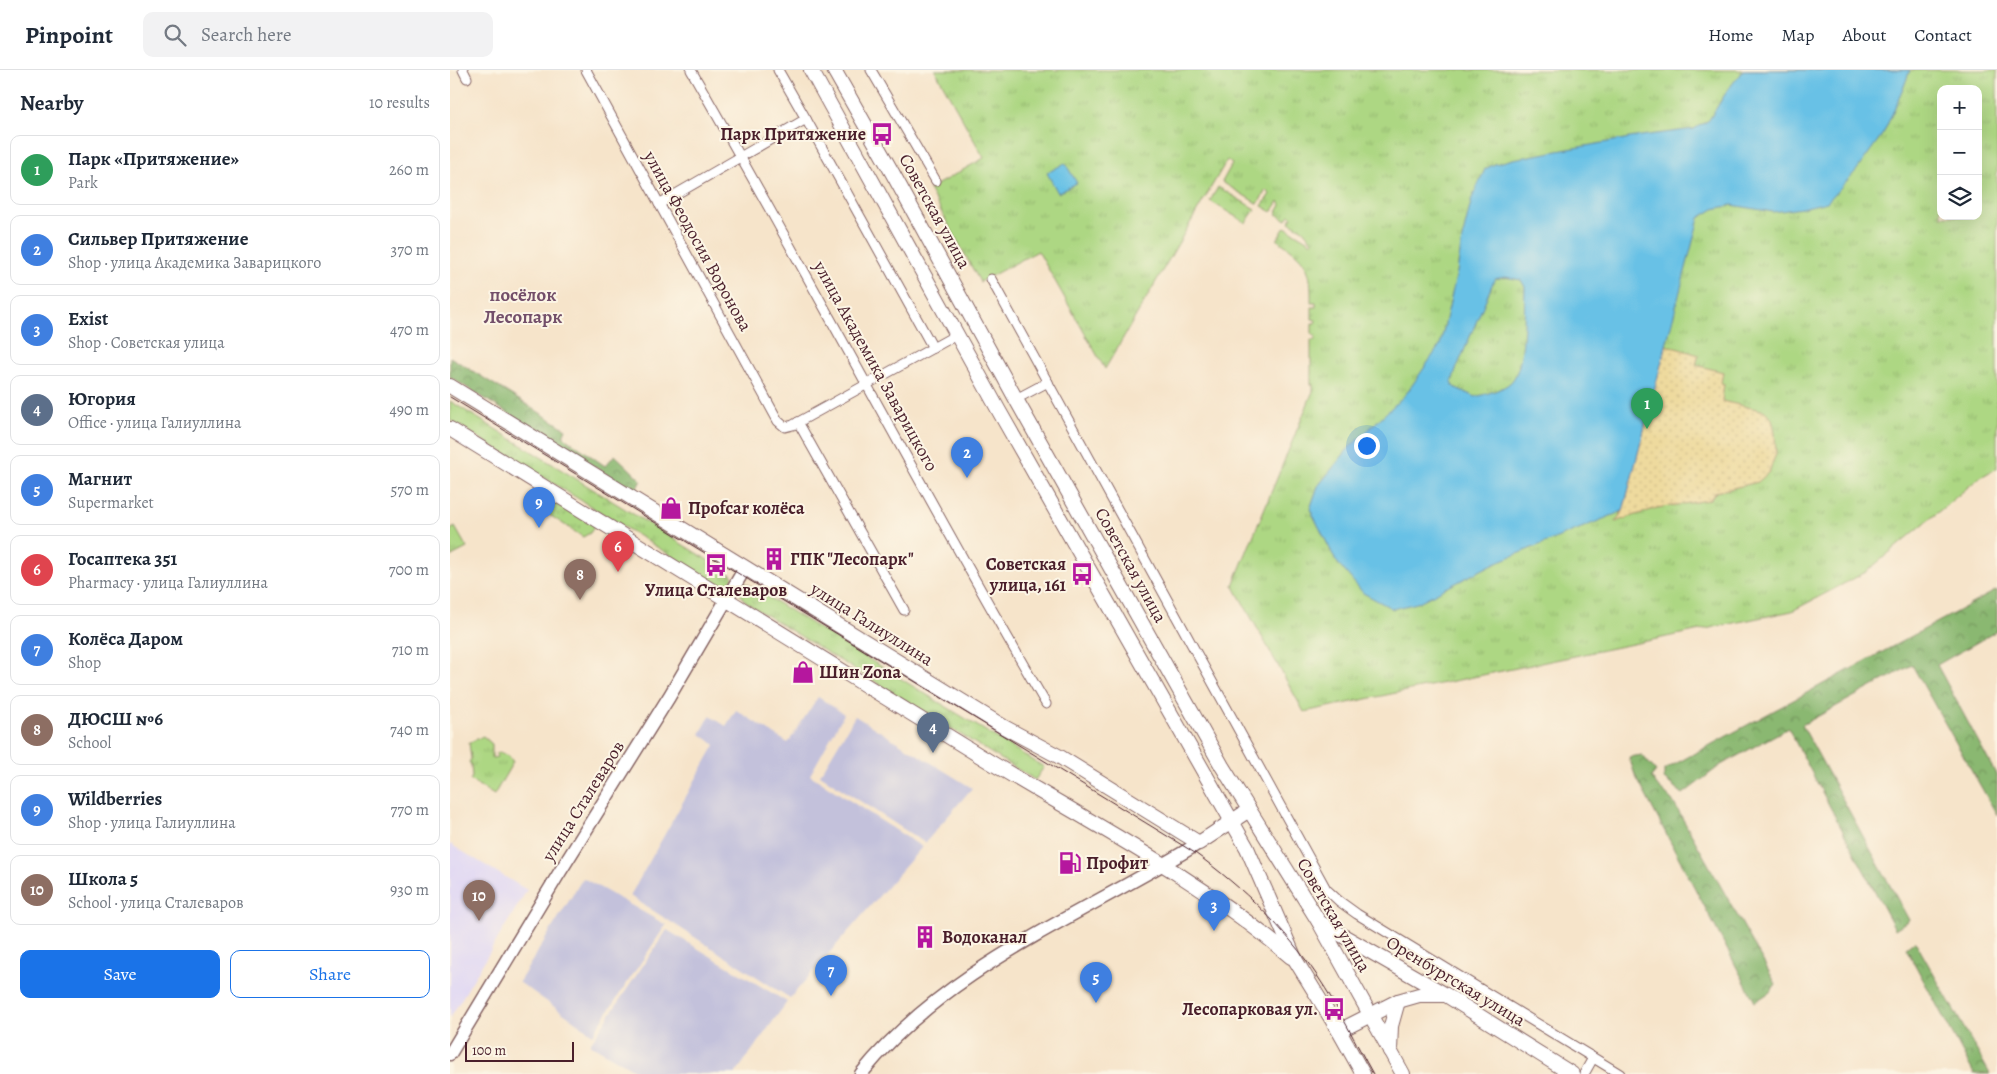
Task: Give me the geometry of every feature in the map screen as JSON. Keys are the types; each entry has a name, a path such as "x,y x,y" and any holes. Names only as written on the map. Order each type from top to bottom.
{"main road":[{"path":"811,70 998,409 1247,848 1296,961 1340,1031 1363,1074"},
{"name":"Советская улица","path":"834,70 1222,766 1319,922 1403,1074"},
{"name":"улица Галиуллина","path":"450,386 1004,727 1060,757 1198,843"},
{"path":"998,409 1016,399"},
{"path":"450,429 1223,903 1263,932 1296,961"},
{"name":"улица Сталеваров","path":"450,1054 746,568"},
{"path":"861,1074 905,1026 940,996 982,967 1101,898 1163,866 1249,810"},
{"name":"Оренбургская улица","path":"1319,922 1446,994 1572,1074"},
{"path":"1340,1031 1398,1001 1419,995 1446,994"},
{"path":"1390,1052 1391,1026 1398,1001"}],"street":[{"name":"улица Феодосия Воронова","path":"586,70 778,420 785,427 798,422"},
{"name":"улица Академика Заварицкого","path":"691,70 988,604 1046,704"},
{"path":"778,70 933,348"},
{"path":"871,70 936,181"},
{"path":"659,204 741,158 806,118"},
{"path":"991,278 1326,889 1338,901 1357,914 1620,1074"},
{"path":"904,610 798,422 958,334"},
{"path":"1016,399 1048,382"},
{"path":"1584,1074 1593,1058"}],"shaded area":[{"path":"818,697 844,714 810,775 922,847 790,998 630,896 715,745 700,734 710,716 726,726 736,710 788,743"},
{"path":"855,716 972,788 925,843 820,775"},
{"path":"450,844 527,890 450,1018"},
{"path":"583,878 666,925 593,1034 519,982"},
{"path":"667,930 787,1002 735,1074 641,1074 590,1044"}],"green space":[{"path":"935,70 1997,70 1997,468 1979,478 1866,572 1792,611 1304,712 1233,585 1313,391 1313,384 1311,385 1311,340 1315,340 1315,335 1312,334 1312,323 1315,323 1316,320 1312,319 1312,307 1316,307 1316,303 1311,303 1310,281 1305,265 1295,253 1277,240 1285,227 1312,243 1312,241 1303,230 1289,222 1292,217 1290,215 1286,220 1276,214 1281,205 1279,201 1272,212 1262,206 1270,194 1266,190 1258,204 1222,182 1232,164 1227,160 1105,369 1038,251 980,282 929,189 984,158"},
{"path":"1218,187 1255,209 1246,223 1210,201"},
{"path":"450,357 566,429 563,436 605,466 615,455 641,480 635,492 450,377"},
{"path":"450,401 732,575 733,578 724,584 714,582 450,420"},
{"path":"558,501 593,523 594,527 590,533 583,537 548,514 550,506"},
{"path":"455,527 467,548 450,557 450,530"},
{"path":"744,582 1044,767 1035,780 761,612 745,601 740,594"},
{"path":"1997,590 1997,631 1937,665 1997,776 1997,815 1912,665 1802,725 1909,920 1895,929 1788,728 1721,765 1683,794 1664,779 1664,770"},
{"path":"483,736 492,744 492,758 497,757 499,752 509,756 513,762 494,795 470,780 472,777 469,762 471,759 469,743"},
{"path":"1642,755 1656,771 1651,777 1658,787 1672,800 1776,984 1770,992 1755,1002 1635,775 1629,757"},
{"path":"1915,941 1990,1074 1974,1074 1906,948"}],"sand":[{"path":"1666,345 1699,355 1696,365 1723,372 1721,383 1724,384 1722,401 1765,411 1772,419 1776,454 1769,472 1758,482 1716,492 1709,500 1657,508 1615,522 1623,511"}],"water":[{"path":"1743,70 1910,70 1884,132 1856,171 1827,202 1773,212 1732,205 1714,209 1699,218 1623,511 1495,563 1417,603 1393,609 1363,593 1336,561 1310,509 1318,486 1348,449 1406,394 1440,345 1472,198 1485,169 1513,159 1641,136 1694,129 1709,120","holes":["1505,277 1521,280 1525,287 1524,323 1522,351 1516,375 1511,382 1503,387 1475,397 1454,387 1452,383 1455,372 1495,279"]},
{"path":"1065,163 1077,183 1058,193 1047,173"}],"tram line":[{"path":"450,397 1195,853 1213,866 1262,910 1292,942 1326,989 1373,1074"}],"place":[{"name":"Парк Притяжение","path":"882,134"},
{"name":"Парк «Притяжение»","path":"1647,429"},
{"name":"Сильвер Притяжение","path":"967,478"},
{"name":"Проfcar колёса","path":"671,508"},
{"name":"Wildberries","path":"539,528"},
{"name":"ГПК \"Лесопарк\"","path":"774,559"},
{"name":"Улица Сталеваров","path":"716,565"},
{"name":"Госаптека 351","path":"618,572"},
{"name":"Советская улица, 161","path":"1082,574"},
{"name":"ДЮСШ №6","path":"580,600"},
{"name":"Шин Zona","path":"803,672"},
{"name":"Югория","path":"933,753"},
{"name":"Профит","path":"1070,863"},
{"name":"Школа 5","path":"479,921"},
{"name":"Exist","path":"1214,931"},
{"name":"Водоканал","path":"925,937"},
{"name":"Колёса Даром","path":"831,996"},
{"name":"Магнит","path":"1096,1003"},
{"name":"Лесопарковая ул.","path":"1334,1009"}],"district":[{"name":"посёлок Лесопарк","path":"523,306"}]}
